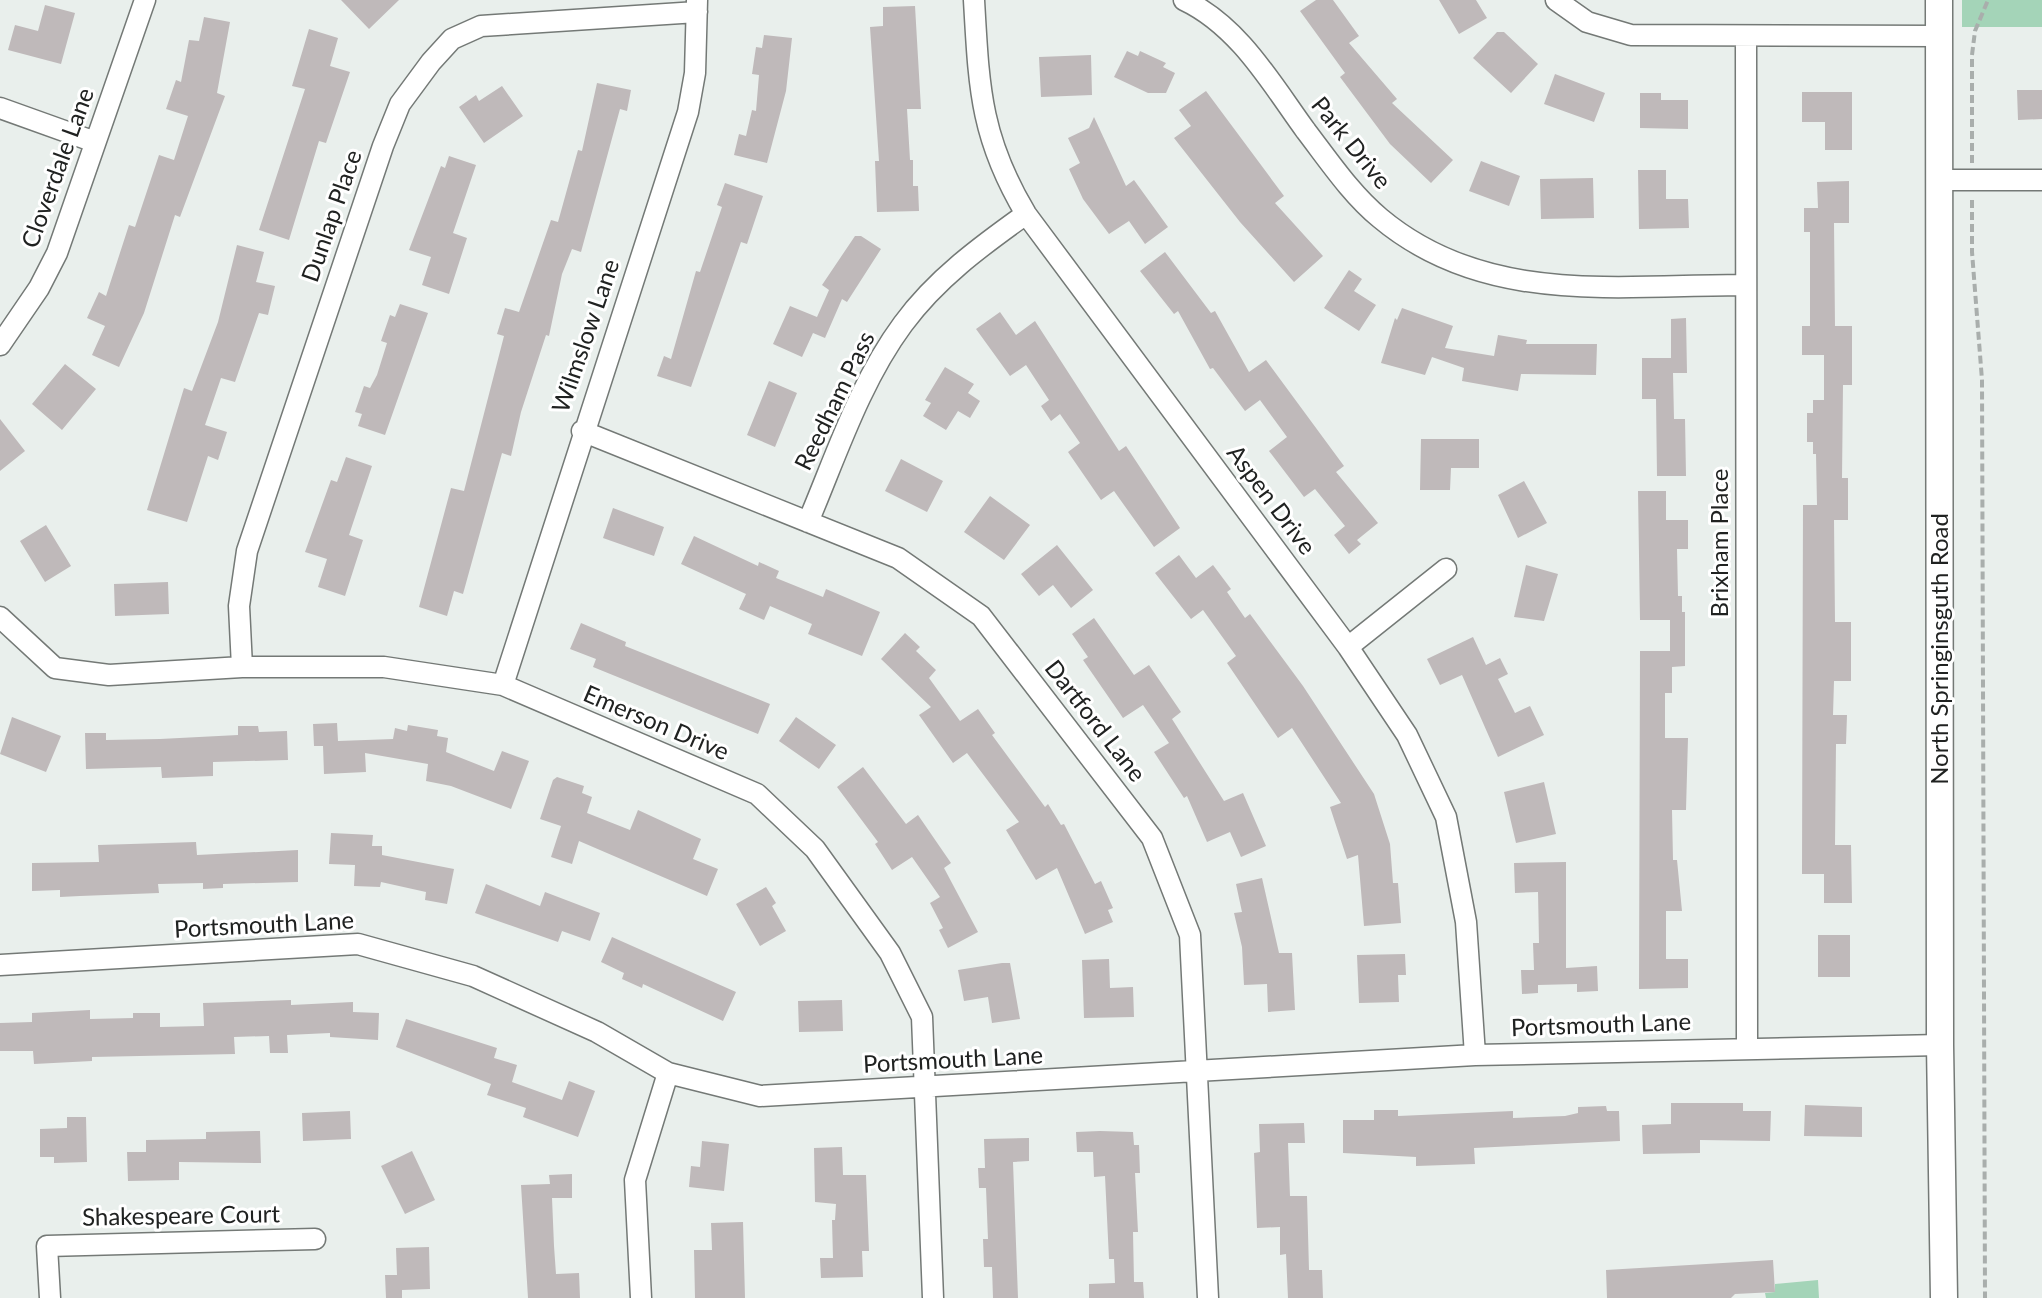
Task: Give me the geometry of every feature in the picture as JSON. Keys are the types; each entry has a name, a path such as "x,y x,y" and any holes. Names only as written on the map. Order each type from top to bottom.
{"street":[{"name":"Cloverdale Lane","path":"0,345 39,288 57,253 145,0"},
{"name":"Aspen Drive","path":"974,0 985,125 1005,179 1026,214 1348,647 1407,735 1446,817 1466,922 1475,1055"},
{"name":"Park Drive","path":"1184,0 1210,14 1240,42 1363,202 1408,240 1430,253 1483,274 1540,285 1746,285"},
{"name":"North Springinsguth Road","path":"1939,0 1940,1045 1944,1298"},
{"path":"1557,2 1587,22 1631,35 1746,38 1939,36"},
{"name":"Wilmslow Lane","path":"503,685 582,431 688,112 695,73 697,6"},
{"name":"Dunlap Place","path":"242,667 239,606 247,551 400,104 452,39 481,26 697,6"},
{"name":"Brixham Place","path":"1746,38 1747,1047"},
{"path":"0,108 95,142"},
{"path":"1939,180 2042,180"},
{"name":"Reedham Pass","path":"808,522 856,409 903,324 970,254 1026,214"},
{"name":"Dartford Lane","path":"582,431 898,558 981,616 1152,838 1190,935 1208,1298"},
{"path":"1348,647 1446,569"},
{"name":"Emerson Drive","path":"0,617 55,668 109,675 242,667 384,667 503,685 757,794 815,849 890,953 922,1017 922,1088 933,1298"},
{"name":"Portsmouth Lane","path":"0,965 358,944 473,976 597,1032 668,1073 760,1096 1475,1055 1940,1045"},
{"path":"641,1298 635,1180 668,1073"},
{"name":"Shakespeare Court","path":"50,1298 47,1246 315,1239"}],"path":[{"path":"1985,1298 1982,395 1972,252 1972,55 1975,31 1988,0"}],"green space":[{"path":"1962,0 2042,0 2042,27 1962,27"},
{"path":"1818,1280 1819,1298 1766,1298 1765,1293 1775,1292 1775,1284"}],"building":[{"path":"341,0 399,0 369,29"},
{"path":"1316,0 1333,0 1359,36 1349,43 1397,99 1392,103 1453,160 1431,183 1390,144 1340,77 1345,73 1300,11"},
{"path":"1439,0 1476,0 1487,18 1459,34"},
{"path":"45,5 75,13 61,64 8,50 15,25 38,31"},
{"path":"915,6 921,109 907,109 913,186 918,186 919,211 877,212 875,161 879,161 870,27 883,26 883,7"},
{"path":"204,17 230,22 217,93 225,96 180,217 175,215 144,313 119,367 92,355 105,326 87,318 99,292 106,296 129,225 135,227 159,155 174,160 188,116 166,109 176,80 181,82 189,40 199,41"},
{"path":"309,29 338,38 330,66 350,72 326,143 319,141 289,240 259,230 305,89 292,86"},
{"path":"1497,32 1504,32 1538,64 1511,93 1473,58"},
{"path":"764,35 792,38 786,91 767,163 734,155 739,134 746,136 752,110 756,111 759,75 752,74 756,47 762,48"},
{"path":"1127,51 1138,56 1140,51 1166,63 1163,67 1175,73 1166,93 1148,93 1114,77"},
{"path":"1091,55 1092,95 1041,97 1039,57"},
{"path":"1555,74 1605,93 1594,122 1544,104"},
{"path":"597,83 631,90 627,111 620,109 581,252 572,249 562,274 549,336 546,335 521,412 511,456 502,453 463,594 454,591 447,616 419,607 451,488 464,491 504,336 497,334 505,308 519,312 551,220 558,222 578,150 582,151"},
{"path":"502,86 523,116 484,143 459,107 476,95 479,101"},
{"path":"2017,90 2042,90 2042,119 2018,120"},
{"path":"1206,91 1284,196 1275,203 1323,256 1294,282 1240,222 1174,138 1191,126 1179,110"},
{"path":"1802,92 1852,92 1852,150 1825,150 1825,122 1802,122"},
{"path":"1640,93 1661,93 1661,100 1688,100 1688,129 1640,128"},
{"path":"1094,117 1126,186 1134,180 1168,227 1145,244 1129,221 1109,234 1083,199 1069,169 1080,163 1068,138 1089,128"},
{"path":"449,156 476,165 453,233 467,238 449,294 422,285 431,257 409,250 441,166 445,168"},
{"path":"1481,161 1520,176 1509,206 1469,191"},
{"path":"1638,170 1666,170 1666,199 1688,199 1689,228 1639,229"},
{"path":"1593,178 1594,218 1541,219 1540,179"},
{"path":"1849,181 1849,223 1834,223 1835,326 1852,326 1852,385 1843,385 1842,478 1848,478 1848,520 1834,520 1835,622 1851,622 1851,681 1834,681 1833,715 1847,715 1846,744 1836,744 1835,845 1851,845 1852,903 1824,903 1824,874 1802,874 1803,505 1817,505 1816,454 1813,454 1813,442 1807,442 1807,413 1813,413 1813,400 1824,400 1824,355 1802,355 1802,326 1810,326 1810,232 1804,232 1804,208 1818,208 1817,182"},
{"path":"725,183 763,196 747,244 741,242 691,387 657,376 664,356 671,359 696,271 700,272 722,207 717,205"},
{"path":"855,236 861,236 881,249 847,302 842,299 825,338 813,333 802,357 773,344 790,306 817,317 829,290 822,285"},
{"path":"237,245 264,252 256,282 275,286 268,315 259,313 235,382 221,378 205,425 227,432 218,460 208,456 187,522 147,510 184,388 192,391 218,322"},
{"path":"1165,252 1211,313 1215,311 1249,372 1266,360 1344,466 1336,472 1378,523 1357,540 1361,544 1349,554 1334,535 1345,526 1315,489 1304,497 1269,451 1287,437 1260,400 1245,411 1213,368 1210,369 1178,311 1174,314 1140,271"},
{"path":"1349,270 1362,279 1354,291 1376,305 1359,331 1324,308"},
{"path":"400,304 428,313 385,435 358,426 362,414 355,412 364,386 370,388 377,375 387,343 381,341 390,315 395,317"},
{"path":"1402,308 1453,326 1445,348 1494,356 1498,335 1527,340 1526,344 1597,344 1596,375 1521,374 1518,391 1462,381 1464,368 1432,357 1425,375 1381,363 1395,318 1397,320"},
{"path":"1000,312 1016,335 1035,321 1119,451 1126,446 1180,528 1154,547 1114,491 1101,500 1068,452 1080,443 1060,414 1051,421 1041,406 1049,400 1026,365 1010,376 976,329"},
{"path":"1686,318 1687,373 1673,373 1674,419 1685,419 1686,476 1657,476 1656,399 1642,399 1642,358 1671,358 1671,319"},
{"path":"65,364 96,389 62,430 32,404"},
{"path":"945,367 974,384 968,393 980,401 970,418 958,411 946,430 923,416 931,403 925,400"},
{"path":"769,381 797,393 775,447 747,435"},
{"path":"0,419 25,451 0,471"},
{"path":"1421,439 1479,439 1479,468 1451,468 1450,490 1420,490"},
{"path":"346,457 372,466 349,535 363,540 345,596 318,587 327,559 305,552 331,480 337,482"},
{"path":"901,459 943,481 927,512 885,491"},
{"path":"1524,481 1547,523 1518,538 1498,495"},
{"path":"1638,491 1666,491 1666,520 1688,520 1688,549 1677,549 1678,596 1682,596 1682,612 1685,612 1685,666 1672,667 1672,693 1665,693 1665,738 1688,738 1686,810 1672,810 1673,860 1677,860 1682,911 1666,911 1666,959 1688,959 1688,988 1639,989 1640,651 1670,651 1670,620 1640,620"},
{"path":"990,496 1030,525 1004,560 964,532"},
{"path":"613,508 664,527 654,556 603,538"},
{"path":"46,525 71,566 45,582 20,541"},
{"path":"694,536 758,566 759,562 779,571 776,578 823,597 826,589 880,612 862,656 808,634 812,624 770,606 764,620 739,609 746,594 681,564"},
{"path":"1057,545 1093,590 1071,608 1053,585 1039,596 1021,574"},
{"path":"1179,555 1196,578 1213,565 1231,589 1227,592 1245,618 1250,614 1303,686 1374,794 1390,844 1393,883 1398,883 1401,923 1364,926 1358,855 1347,859 1330,807 1341,803 1292,728 1278,738 1227,663 1236,656 1203,610 1191,619 1155,573"},
{"path":"1526,565 1558,574 1544,621 1514,617"},
{"path":"168,582 169,614 115,616 114,584"},
{"path":"1094,618 1134,675 1149,665 1181,712 1172,719 1224,801 1243,793 1266,846 1241,857 1230,832 1207,842 1187,796 1184,798 1154,752 1169,743 1143,705 1123,718 1083,660 1088,657 1072,634"},
{"path":"581,623 626,642 625,646 770,704 758,734 593,667 596,659 570,649"},
{"path":"905,633 920,647 916,651 936,670 929,678 960,721 978,709 995,733 992,735 1045,807 1048,804 1061,825 1064,824 1095,884 1101,881 1113,908 1108,910 1113,922 1085,934 1057,868 1036,880 1006,830 1019,822 967,753 953,763 919,715 931,707 881,659"},
{"path":"1473,637 1486,665 1500,658 1508,674 1498,679 1515,713 1530,706 1544,735 1498,757 1462,675 1440,685 1427,659"},
{"path":"12,717 61,736 46,772 0,754"},
{"path":"796,717 836,745 819,769 779,741"},
{"path":"337,723 338,741 393,739 395,728 407,731 408,725 438,730 437,736 448,738 446,752 494,771 502,751 529,761 511,809 451,786 426,781 428,764 365,753 366,772 324,774 323,746 314,746 313,724"},
{"path":"238,726 258,726 259,732 287,731 288,760 213,762 213,776 162,778 161,767 86,769 85,733 106,733 106,740 160,739 238,735"},
{"path":"863,767 906,824 918,815 951,863 944,868 978,932 948,948 939,930 943,928 930,903 940,897 912,857 892,870 875,844 878,842 837,787"},
{"path":"557,777 584,786 582,793 592,797 587,813 630,830 638,810 701,839 693,859 718,869 707,896 579,841 572,864 551,857 561,826 540,819 553,780"},
{"path":"1544,782 1556,834 1516,843 1504,792"},
{"path":"331,833 373,835 372,846 382,846 382,855 454,869 447,904 425,900 426,892 381,882 380,887 354,886 355,865 329,864"},
{"path":"196,842 197,855 298,850 298,882 223,884 223,888 203,889 203,883 158,884 159,893 60,897 60,890 32,891 32,863 99,862 98,845"},
{"path":"1566,862 1566,968 1597,966 1598,991 1577,992 1577,984 1538,985 1538,993 1522,994 1521,970 1534,970 1533,943 1539,943 1538,892 1515,893 1514,863"},
{"path":"1262,878 1279,953 1292,953 1295,1010 1268,1012 1267,984 1244,985 1242,947 1234,913 1242,912 1236,884"},
{"path":"486,884 540,906 545,892 600,913 590,941 562,931 558,942 475,913"},
{"path":"766,887 776,903 772,906 786,931 760,946 736,904"},
{"path":"1818,935 1850,935 1850,977 1818,977"},
{"path":"612,937 736,992 723,1021 643,984 642,988 622,979 624,973 601,962"},
{"path":"1405,954 1406,975 1398,975 1399,1002 1359,1003 1357,955"},
{"path":"1109,959 1110,988 1133,987 1134,1017 1084,1018 1082,960"},
{"path":"1010,963 1020,1019 992,1023 988,997 964,1001 958,970"},
{"path":"291,1000 291,1005 353,1002 353,1012 379,1013 378,1040 330,1037 330,1033 287,1035 288,1053 270,1053 269,1036 234,1037 235,1054 92,1057 92,1061 34,1064 33,1051 0,1051 0,1023 32,1022 32,1013 90,1010 90,1019 133,1018 133,1013 160,1013 160,1027 204,1026 203,1003"},
{"path":"842,1000 843,1031 799,1032 798,1001"},
{"path":"406,1019 497,1048 494,1058 517,1065 512,1082 562,1100 569,1081 595,1091 578,1137 523,1117 526,1108 487,1095 491,1084 396,1047"},
{"path":"1671,1103 1743,1103 1743,1111 1771,1111 1770,1141 1700,1140 1700,1153 1643,1154 1642,1125 1671,1124"},
{"path":"1805,1105 1862,1107 1862,1137 1804,1136"},
{"path":"1606,1106 1607,1111 1619,1111 1620,1141 1474,1148 1475,1164 1416,1166 1416,1157 1343,1153 1343,1120 1374,1120 1374,1110 1398,1110 1398,1116 1513,1111 1513,1118 1565,1116 1578,1113 1578,1107"},
{"path":"350,1111 351,1139 303,1141 302,1113"},
{"path":"67,1117 86,1117 87,1162 54,1163 54,1157 40,1157 40,1129 67,1128"},
{"path":"1304,1123 1305,1143 1288,1143 1290,1196 1307,1196 1309,1270 1322,1270 1323,1298 1288,1298 1286,1254 1280,1255 1280,1227 1257,1228 1254,1153 1260,1152 1259,1124"},
{"path":"260,1131 261,1163 179,1162 179,1180 128,1181 127,1152 146,1152 146,1140 206,1139 206,1132"},
{"path":"1076,1132 1133,1132 1134,1145 1139,1145 1140,1173 1135,1173 1138,1232 1133,1232 1134,1282 1143,1282 1144,1298 1089,1298 1089,1284 1115,1283 1114,1259 1109,1259 1105,1176 1094,1177 1093,1152 1077,1152"},
{"path":"1029,1138 1029,1161 1013,1162 1018,1298 993,1298 992,1267 984,1267 983,1239 988,1239 986,1188 979,1188 978,1168 985,1168 984,1139"},
{"path":"702,1141 729,1144 724,1191 689,1187 691,1166 700,1167"},
{"path":"842,1147 843,1175 866,1175 869,1251 862,1251 863,1277 821,1278 820,1258 833,1258 832,1220 835,1220 836,1204 815,1202 814,1148"},
{"path":"412,1151 435,1200 405,1214 381,1166"},
{"path":"572,1174 572,1198 552,1198 554,1246 556,1274 579,1273 580,1298 528,1298 521,1185 550,1184 549,1175"},
{"path":"743,1222 745,1298 695,1298 694,1250 712,1250 711,1223"},
{"path":"429,1247 430,1289 402,1290 402,1298 386,1298 385,1275 397,1275 396,1248"},
{"path":"1773,1260 1775,1292 1735,1294 1731,1298 1607,1298 1606,1270"}]}
